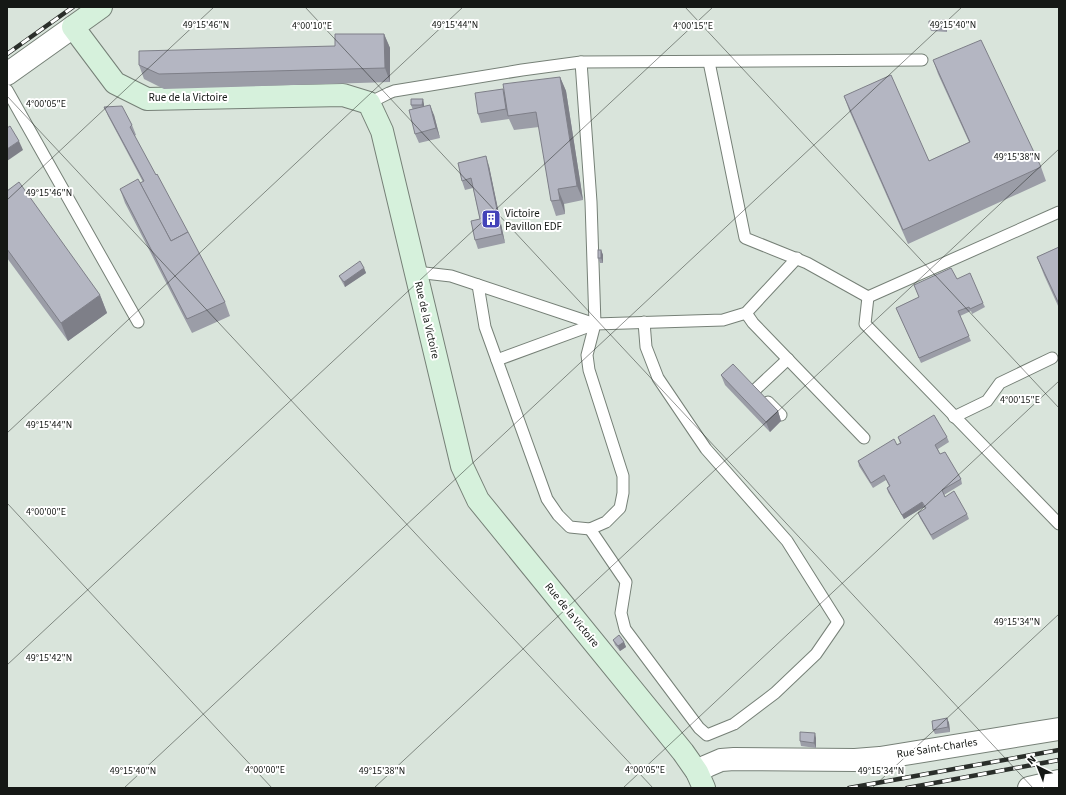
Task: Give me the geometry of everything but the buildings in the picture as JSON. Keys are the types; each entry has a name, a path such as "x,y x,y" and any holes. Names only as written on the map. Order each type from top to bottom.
{"street":[{"path":"7,74 101,7"},
{"name":"Rue de la Victoire","path":"73,27 115,83 147,99 343,95 369,103 382,130 462,466 478,500 683,752 700,780"},
{"name":"Rue Saint-Charles","path":"700,780 721,760 855,760 880,758 1059,729"},
{"path":"1029,788 1059,781"}],"lane":[{"path":"369,103 394,91 522,70 582,62 922,60"},
{"path":"478,285 485,327 547,499 558,515 570,527 590,529 606,522 620,508 623,493 623,476 589,370 587,355 595,324 591,202 582,62"},
{"path":"709,62 744,238 808,263 868,298"},
{"path":"7,90 138,322"},
{"path":"868,298 1059,212"},
{"path":"497,360 595,324 723,320 746,313 796,258"},
{"path":"416,272 451,276 595,324"},
{"path":"868,298 865,324 1059,524"},
{"path":"746,313 753,323 864,438"},
{"path":"590,529 626,582 621,613 625,630 699,728 707,735 734,724 775,693 816,654 838,622 787,541 706,449 658,378 646,347 644,322"},
{"path":"954,417 987,401 1000,383 1052,358"},
{"path":"756,389 788,359"},
{"path":"747,380 781,415"}],"railway":[{"path":"7,54 73,7"},
{"path":"849,788 1059,750"},
{"path":"907,788 1059,760"}],"place":[{"name":"Victoire Pavillon EDF","path":"491,219"}]}
